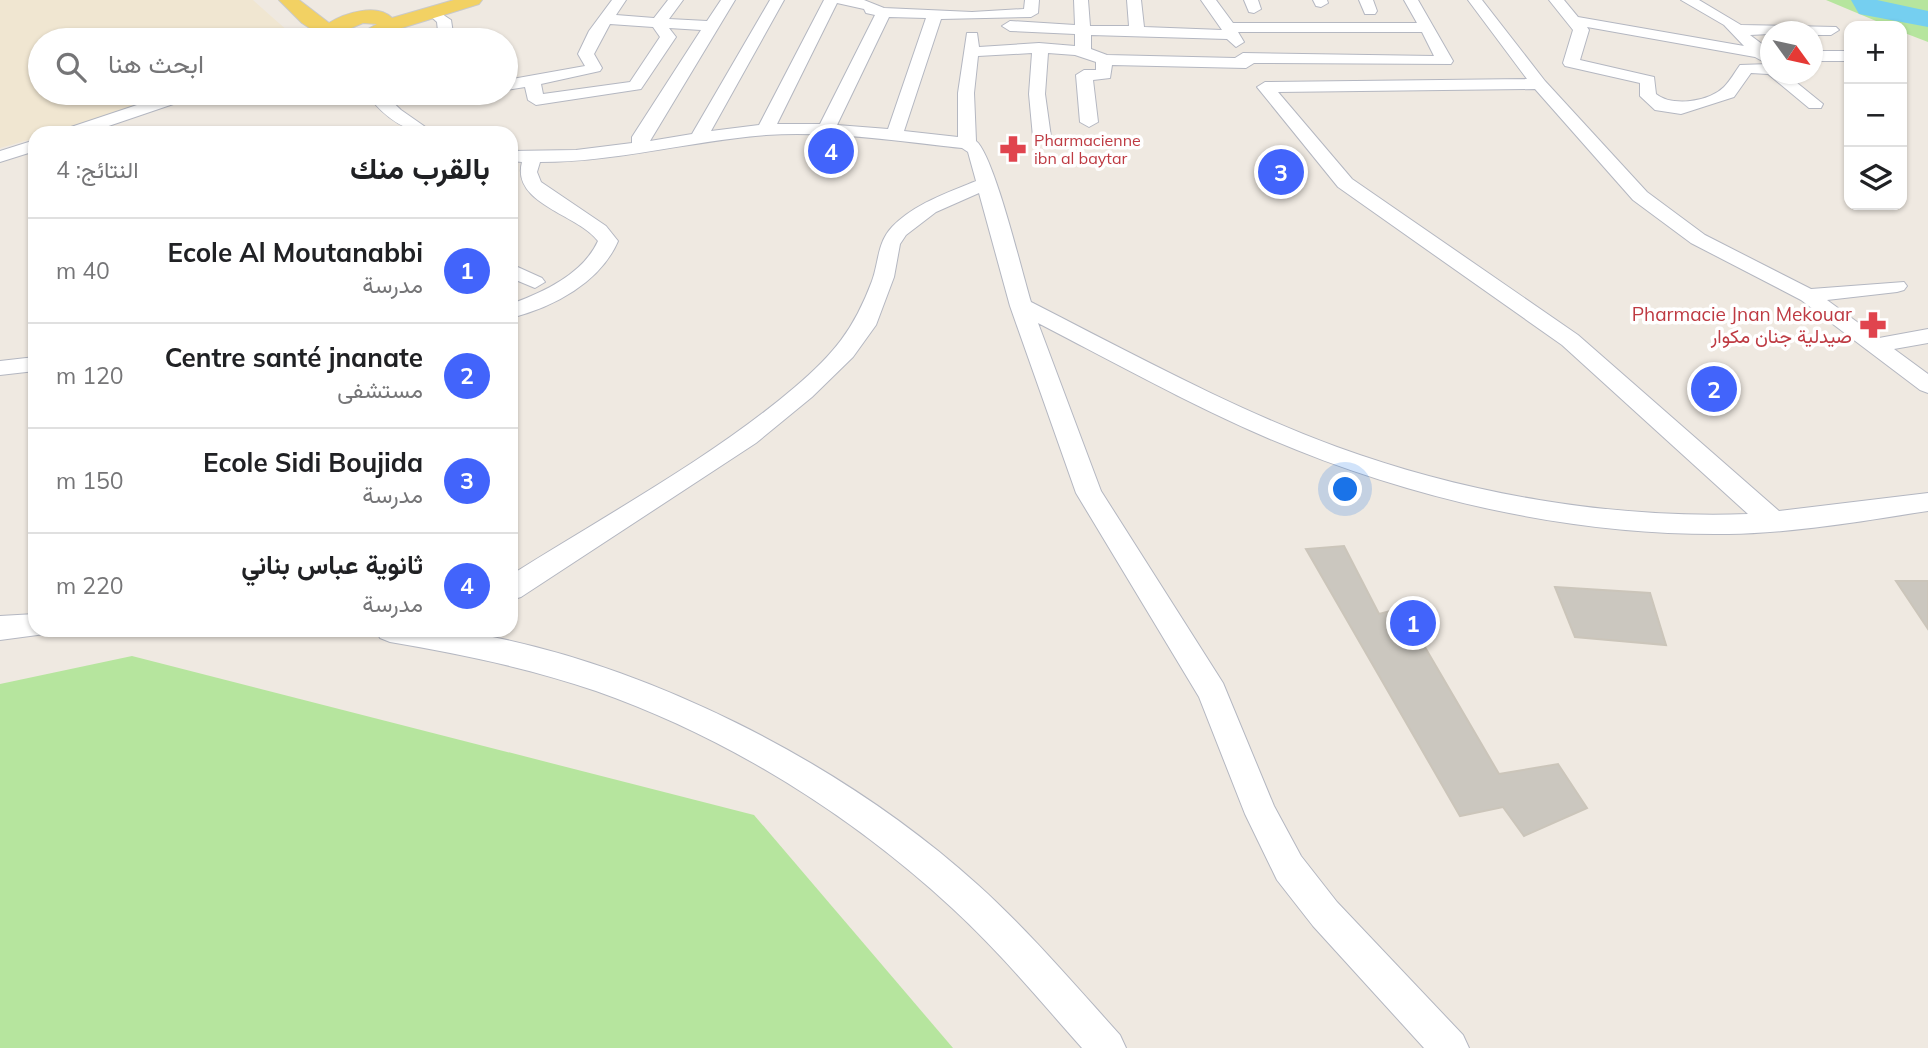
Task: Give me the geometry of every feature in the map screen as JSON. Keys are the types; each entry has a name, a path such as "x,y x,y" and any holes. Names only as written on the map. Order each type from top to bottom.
{"main road":[{"path":"288,0 320,28"},
{"path":"325,6 338,15 382,22 441,3 473,0"},
{"path":"336,28 339,24 355,19"},
{"path":"380,28 382,22"}],"street":[{"path":"518,84 592,71 586,54 619,0"},
{"path":"658,23 676,0"},
{"path":"641,149 641,137 728,0"},
{"path":"698,139 777,0"},
{"path":"765,130 831,0"},
{"path":"841,0 972,14 1083,30 1427,28"},
{"path":"972,14 1031,13 1032,0"},
{"path":"1081,0 1083,53"},
{"path":"1134,0 1137,31"},
{"path":"1209,0 1230,31 1245,61 1345,183 1570,340 1774,522"},
{"path":"971,52 1040,49 1083,53 1104,60 1445,61 1411,0"},
{"path":"1475,0 1539,84 1603,158 1665,217 1698,239 1808,296 1928,385"},
{"path":"1556,0 1581,30 1571,63 1648,80 1648,96 1661,106 1681,110 1728,93 1746,68 1760,64"},
{"path":"1695,3 1723,0"},
{"path":"441,3 445,28"},
{"path":"1695,3 1738,30 1760,53"},
{"path":"826,130 878,6"},
{"path":"894,136 930,10"},
{"path":"967,144 966,93 972,14"},
{"path":"1661,37 1664,18"},
{"path":"605,19 711,26"},
{"path":"1573,20 1760,60"},
{"path":"531,82 536,100 635,86 668,37 658,23"},
{"path":"1738,30 1831,30"},
{"path":"1040,49 1037,94 1042,137"},
{"path":"1823,56 1844,56"},
{"path":"1089,122 1084,75 1104,75 1104,60"},
{"path":"1265,87 1539,84"},
{"path":"1789,84 1815,104"},
{"path":"91,126 153,105"},
{"path":"385,105 414,126"},
{"path":"518,308 543,299 568,284 600,256 608,241 594,225 535,189 521,156 600,155 765,130 826,130 894,136 967,144 976,150 988,183 1021,306 1089,493 1212,692 1261,814 1289,868 1325,914 1450,1048"},
{"path":"0,157 28,147"},
{"path":"518,584 747,437 804,392 845,352 865,325 884,277 890,244 899,231 929,208 988,183"},
{"path":"518,274 535,282"},
{"path":"1808,296 1897,286"},
{"path":"1021,306 1279,433 1392,474 1481,498 1583,515 1703,524 1774,522 1928,502"},
{"path":"1876,345 1928,336"},
{"path":"0,368 28,365"},
{"path":"0,628 28,626"},
{"path":"455,637 565,667 664,702 760,748 869,818 965,897 1107,1048"}],"shaded area":[{"path":"0,0 253,0 284,28 28,28 28,105 140,105 73,126 28,126 28,140 0,148"}],"green space":[{"path":"1826,0 1928,0 1928,42 1907,34 1907,21 1876,21"},
{"path":"132,656 754,815 953,1048 0,1048 0,684"}],"building":[{"path":"1344,546 1379,614 1402,608 1499,774 1558,764 1587,808 1524,836 1503,807 1460,816 1306,549"},
{"path":"1896,581 1928,581 1928,629"},
{"path":"1555,587 1650,593 1666,645 1575,637"}],"waterway":[{"path":"1864,0 1869,8 1928,19"}],"place":[{"name":"Pharmacienne ibn al baytar","path":"1013,149"},
{"name":"ثانوية عباس بناني","path":"831,151"},
{"name":"Ecole Sidi Boujida","path":"1281,172"},
{"name":"Pharmacie Jnan Mekouar صيدلية جنان مكوار","path":"1873,325"},
{"name":"Centre santé jnanate","path":"1714,389"},
{"name":"Ecole Al Moutanabbi","path":"1413,623"}]}
